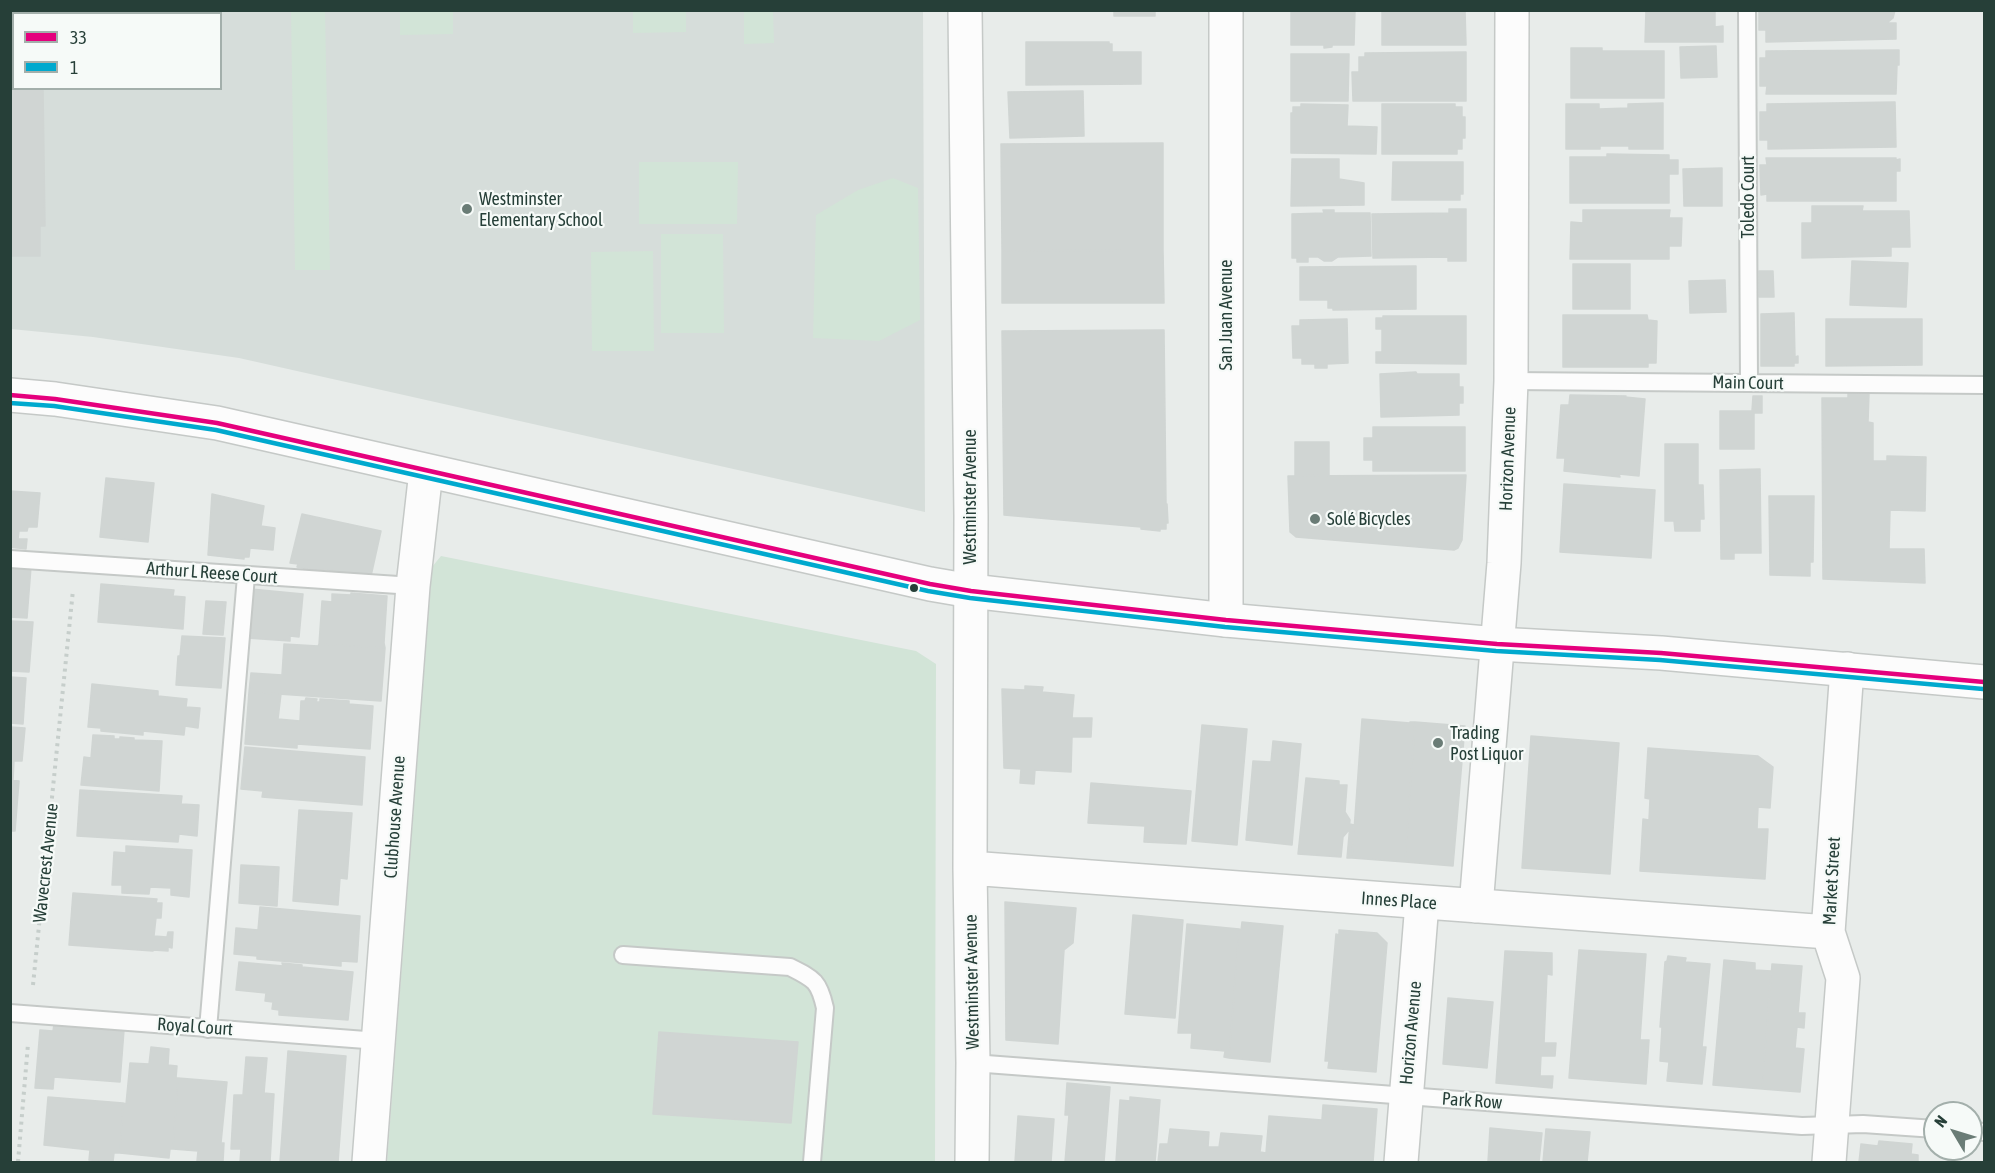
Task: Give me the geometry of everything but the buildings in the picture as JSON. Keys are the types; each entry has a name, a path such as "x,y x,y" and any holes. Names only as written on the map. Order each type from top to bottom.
{"street":[{"name":"Westminster Avenue","path":"965,10 971,591 972,1162"},
{"name":"San Juan Avenue","path":"1226,10 1226,620"},
{"name":"Horizon Avenue","path":"1476,906 1504,563 1510,381 1512,10"},
{"path":"10,395 55,399 217,423 930,584 971,591 1226,620 1497,644 1661,653 1984,682"},
{"name":"Clubhouse Avenue","path":"369,1162 413,586 426,471"},
{"name":"Market Street","path":"1829,1162 1843,978 1828,932 1847,669"},
{"name":"Innes Place","path":"970,868 1828,932"},
{"name":"Horizon Avenue","path":"1401,1162 1422,903"}],"lane":[{"name":"Toledo Court","path":"1747,10 1749,383"},
{"name":"Main Court","path":"1510,381 1984,385"},
{"name":"Arthur L Reese Court","path":"10,559 413,586"},
{"path":"208,1029 246,576"},
{"path":"623,955 790,967 810,977 820,989 825,1008 812,1162"},
{"name":"Royal Court","path":"10,1013 379,1041"},
{"name":"Park Row","path":"973,1063 1802,1126 1863,1124 1923,1128"}],"path":[{"name":"Wavecrest Avenue","path":"18,1162 30,1014 76,564"}],"shaded area":[{"name":"Westminster Elementary School","path":"11,11 923,11 925,512 239,358 93,337 11,329"}],"green space":[{"path":"291,11 325,11 330,270 295,270"},
{"path":"400,11 453,11 453,34 400,35"},
{"path":"633,11 686,11 686,32 633,33"},
{"path":"744,11 773,11 774,43 744,44"},
{"path":"639,162 738,162 737,224 639,224"},
{"path":"893,178 918,188 920,320 879,341 813,338 816,215 858,190"},
{"path":"661,234 723,234 724,333 661,333"},
{"path":"653,251 654,351 592,351 591,252"},
{"path":"441,556 916,651 936,664 935,1162 387,1162 432,567"}],"transit line":[{"name":"33","path":"10,395 55,399 217,423 930,584 971,591 1226,620 1497,644 1661,653 1984,682"},
{"name":"1","path":"10,403 54,406 216,430 928,591 970,598 1225,627 1496,651 1660,660 1983,689"}],"place":[{"name":"Westminster Elementary School","path":"467,209"},
{"name":"Solé Bicycles","path":"1315,519"},
{"name":"Trading Post Liquor","path":"1438,743"}]}
